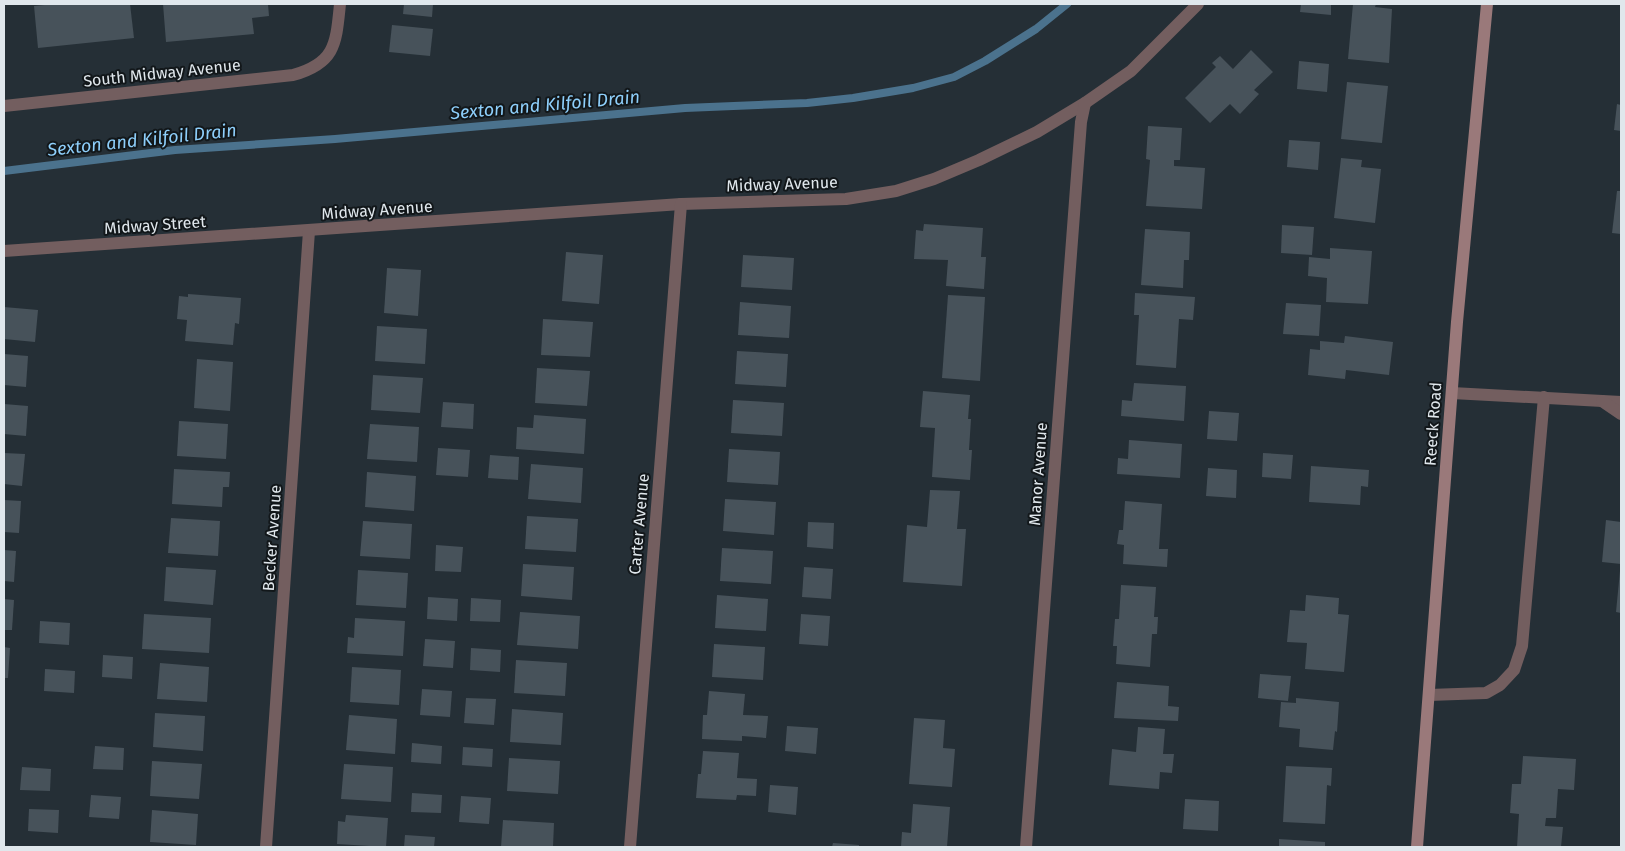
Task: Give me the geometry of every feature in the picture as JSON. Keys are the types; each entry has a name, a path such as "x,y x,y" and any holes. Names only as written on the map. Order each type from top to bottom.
{"street":[{"name":"South Midway Avenue","path":"4,106 293,75 312,70 329,54 337,36 340,4"},
{"name":"Midway Avenue","path":"309,231 681,204 846,199 896,191 934,180 979,160 1037,132 1085,103 1131,71 1198,4"},
{"name":"Reeck Road","path":"1417,847 1452,392 1487,4"},
{"name":"Manor Avenue","path":"1026,847 1081,122 1085,103"},
{"name":"Carter Avenue","path":"630,847 681,204"},
{"name":"Midway Street","path":"4,251 309,231"},
{"name":"Becker Avenue","path":"266,847 309,231"},
{"path":"1452,392 1621,402"},
{"path":"1428,695 1486,693 1500,685 1514,670 1522,646 1544,397"},
{"path":"1602,401 1621,414"}],"building":[{"path":"55,4 130,4 134,38 38,48 34,6"},
{"path":"163,4 268,4 269,16 252,18 254,34 166,42"},
{"path":"404,4 433,4 432,17 403,14"},
{"path":"1301,4 1331,4 1331,15 1300,12"},
{"path":"1353,4 1376,4 1375,7 1392,9 1389,63 1348,59"},
{"path":"392,25 433,29 430,56 389,52"},
{"path":"1251,50 1273,72 1254,90 1259,94 1240,114 1230,104 1210,123 1185,98 1216,67 1212,63 1220,56 1233,69"},
{"path":"1299,61 1329,64 1327,92 1297,89"},
{"path":"1347,82 1388,86 1382,143 1341,139"},
{"path":"1617,104 1621,105 1621,131 1614,130"},
{"path":"1148,126 1182,128 1180,160 1174,160 1174,166 1205,168 1202,209 1146,206 1150,160 1146,159"},
{"path":"1289,140 1320,142 1318,170 1287,167"},
{"path":"1341,158 1362,160 1361,167 1381,169 1375,223 1334,218"},
{"path":"1617,191 1621,191 1621,234 1612,233"},
{"path":"924,224 983,228 981,257 986,257 984,289 946,286 948,260 914,259 916,230 923,231"},
{"path":"1282,225 1314,227 1312,255 1281,253"},
{"path":"1145,229 1190,232 1189,260 1184,260 1183,288 1141,285"},
{"path":"1330,248 1372,251 1368,304 1326,302 1327,278 1308,276 1309,257 1330,259"},
{"path":"566,252 603,255 599,304 562,301"},
{"path":"743,255 794,258 792,290 741,287"},
{"path":"387,268 421,270 418,316 384,313"},
{"path":"1135,293 1195,297 1193,320 1179,319 1176,368 1136,365 1139,315 1134,315"},
{"path":"188,294 241,298 239,324 235,323 233,345 185,341 187,320 177,319 179,296 188,297"},
{"path":"948,295 985,297 980,381 942,378"},
{"path":"740,302 791,306 789,338 738,335"},
{"path":"1286,303 1321,305 1319,336 1283,334"},
{"path":"4,307 38,310 35,342 4,339"},
{"path":"543,319 593,322 590,357 541,355"},
{"path":"377,326 427,329 425,364 375,361"},
{"path":"1345,336 1393,342 1389,375 1346,370 1345,379 1308,375 1310,349 1320,350 1320,341 1344,343"},
{"path":"737,351 788,354 786,387 735,384"},
{"path":"4,354 28,356 26,387 4,385"},
{"path":"197,359 233,362 230,411 194,408"},
{"path":"537,368 590,371 587,406 535,403"},
{"path":"373,375 423,378 420,413 371,410"},
{"path":"1134,383 1186,386 1184,421 1121,416 1122,400 1132,401"},
{"path":"923,391 970,395 968,419 971,419 969,450 972,450 970,480 932,477 935,428 920,427"},
{"path":"733,400 784,403 782,436 731,433"},
{"path":"443,402 474,404 473,429 441,427"},
{"path":"4,404 28,406 26,436 4,434"},
{"path":"1209,411 1239,413 1237,441 1207,439"},
{"path":"534,415 586,419 584,454 516,449 517,427 533,428"},
{"path":"179,421 228,424 226,459 177,456"},
{"path":"370,424 419,427 417,462 367,459"},
{"path":"1129,440 1182,444 1180,478 1117,474 1118,458 1128,459"},
{"path":"438,448 470,450 468,477 436,475"},
{"path":"729,449 780,452 778,485 727,482"},
{"path":"4,453 25,454 22,486 4,484"},
{"path":"1263,453 1293,455 1291,479 1262,477"},
{"path":"490,455 519,457 518,480 488,478"},
{"path":"531,464 583,468 581,503 528,499"},
{"path":"1311,466 1369,470 1368,487 1361,486 1360,505 1309,502"},
{"path":"1208,468 1237,470 1236,498 1206,496"},
{"path":"174,469 230,472 229,487 223,487 222,507 172,504"},
{"path":"367,472 416,476 414,511 365,507"},
{"path":"930,490 960,491 957,529 966,529 962,586 903,582 907,525 927,527"},
{"path":"725,499 776,502 774,535 723,531"},
{"path":"4,500 21,501 19,533 4,532"},
{"path":"1125,501 1162,504 1159,549 1168,549 1167,567 1123,564 1124,545 1117,544 1119,530 1123,530"},
{"path":"527,516 578,519 576,552 525,549"},
{"path":"171,518 220,521 218,556 168,553"},
{"path":"1606,520 1621,522 1621,564 1602,562"},
{"path":"363,521 412,524 410,559 360,556"},
{"path":"808,522 834,523 833,549 807,547"},
{"path":"436,545 463,547 461,572 435,571"},
{"path":"722,548 773,551 771,584 720,581"},
{"path":"4,550 16,551 14,582 4,581"},
{"path":"523,564 574,567 572,600 521,596"},
{"path":"166,567 216,570 213,605 164,601"},
{"path":"804,567 833,569 831,599 802,597"},
{"path":"358,570 408,573 406,608 356,605"},
{"path":"1621,571 1621,613 1616,612"},
{"path":"1121,585 1156,587 1154,617 1158,617 1157,634 1152,634 1150,667 1116,664 1117,646 1113,646 1115,619 1119,619"},
{"path":"717,595 768,599 766,631 715,628"},
{"path":"1306,595 1339,598 1338,614 1349,615 1344,672 1305,669 1307,643 1287,642 1290,610 1305,611"},
{"path":"428,597 458,599 457,621 427,619"},
{"path":"471,598 501,600 500,622 470,621"},
{"path":"4,599 14,600 12,630 4,630"},
{"path":"520,612 580,616 578,649 517,645"},
{"path":"144,614 211,618 209,653 142,649"},
{"path":"801,614 830,616 828,646 799,644"},
{"path":"355,618 405,621 403,656 347,653 348,637 354,638"},
{"path":"40,621 70,623 69,645 39,643"},
{"path":"425,639 455,641 453,668 423,666"},
{"path":"714,644 765,647 763,680 712,677"},
{"path":"4,647 10,648 8,678 4,678"},
{"path":"471,648 501,650 500,672 470,670"},
{"path":"103,655 133,657 132,679 102,677"},
{"path":"516,660 567,663 565,696 514,693"},
{"path":"160,663 209,667 207,702 157,699"},
{"path":"352,667 401,670 399,705 350,702"},
{"path":"45,669 75,671 74,693 44,691"},
{"path":"1260,674 1291,676 1288,701 1258,698"},
{"path":"1117,682 1169,686 1168,706 1179,707 1178,721 1114,718"},
{"path":"422,689 452,691 450,717 420,715"},
{"path":"709,691 745,694 743,715 768,716 766,738 742,736 742,741 702,739 703,715 707,715"},
{"path":"466,698 496,699 494,725 464,723"},
{"path":"1296,698 1339,702 1337,732 1335,731 1333,750 1299,747 1300,729 1279,727 1281,702 1296,703"},
{"path":"512,709 563,713 561,745 510,742"},
{"path":"155,713 205,716 203,751 153,747"},
{"path":"349,715 397,719 395,754 346,750"},
{"path":"914,718 945,720 943,748 955,749 952,787 909,784"},
{"path":"787,726 818,728 816,754 785,751"},
{"path":"1138,727 1165,729 1163,754 1174,754 1172,773 1160,772 1159,789 1109,785 1112,749 1136,752"},
{"path":"412,743 442,746 441,764 411,762"},
{"path":"95,746 124,748 123,770 93,769"},
{"path":"463,747 493,749 492,767 462,765"},
{"path":"703,751 739,753 737,778 757,779 756,796 737,795 736,800 696,798 698,774 701,774"},
{"path":"1523,756 1576,759 1574,790 1558,789 1556,818 1546,818 1545,826 1563,827 1561,847 1517,847 1519,814 1510,813 1512,784 1521,784"},
{"path":"509,758 560,761 558,794 507,791"},
{"path":"152,761 202,764 199,799 150,796"},
{"path":"344,764 393,767 391,802 341,799"},
{"path":"1286,766 1332,768 1331,786 1327,785 1325,824 1283,822"},
{"path":"22,767 51,769 50,791 20,790"},
{"path":"770,785 798,787 796,815 768,812"},
{"path":"412,793 442,795 441,813 411,812"},
{"path":"91,795 121,797 119,819 89,817"},
{"path":"461,796 491,798 489,824 459,822"},
{"path":"1185,799 1219,801 1218,831 1183,829"},
{"path":"913,804 950,807 947,847 901,847 902,832 911,833"},
{"path":"29,809 59,810 58,833 28,831"},
{"path":"152,810 198,814 196,845 150,842"},
{"path":"346,815 388,818 386,847 337,844 338,821 345,822"},
{"path":"503,820 554,823 553,847 501,847"},
{"path":"405,835 435,837 434,847 404,847"},
{"path":"1279,839 1325,842 1325,847 1279,847"},
{"path":"833,843 859,845 859,847 832,847"}],"waterway":[{"name":"Sexton and Kilfoil Drain","path":"4,171 175,150 335,139 685,108 807,103 853,98 913,88 954,77 985,61 1036,29 1067,4"}]}
